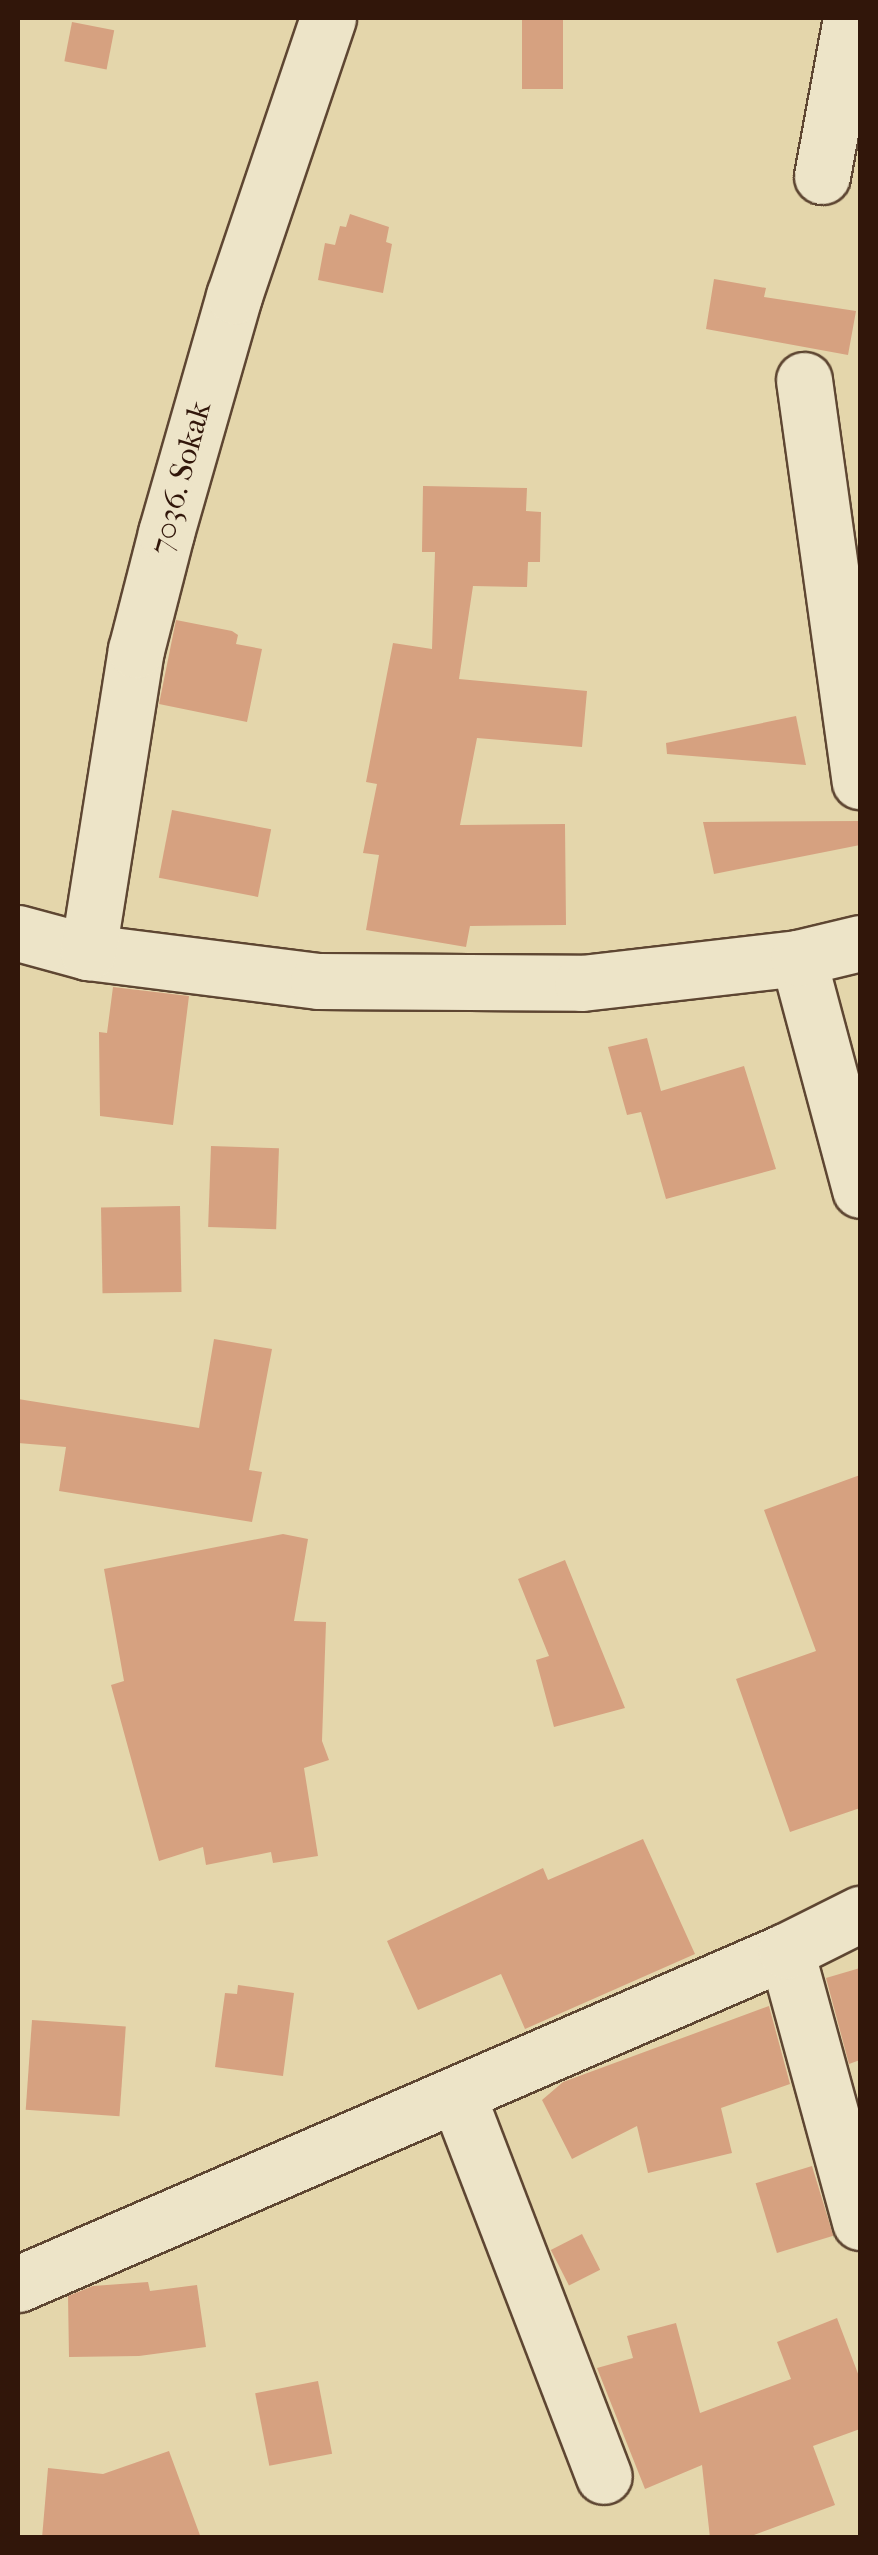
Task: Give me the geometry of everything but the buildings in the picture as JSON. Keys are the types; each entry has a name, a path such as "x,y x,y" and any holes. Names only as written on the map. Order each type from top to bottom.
{"street":[{"name":"7036. Sokak","path":"88,952 136,650 170,514 234,296 328,18"},
{"path":"822,176 851,18"},
{"path":"804,380 860,781"},
{"path":"18,933 88,952 318,980 564,983 798,958 860,943"},
{"path":"798,958 860,1190"},
{"path":"18,2284 786,1951 860,1914"},
{"path":"786,1951 860,2222"},
{"path":"457,2094 604,2476"}]}
